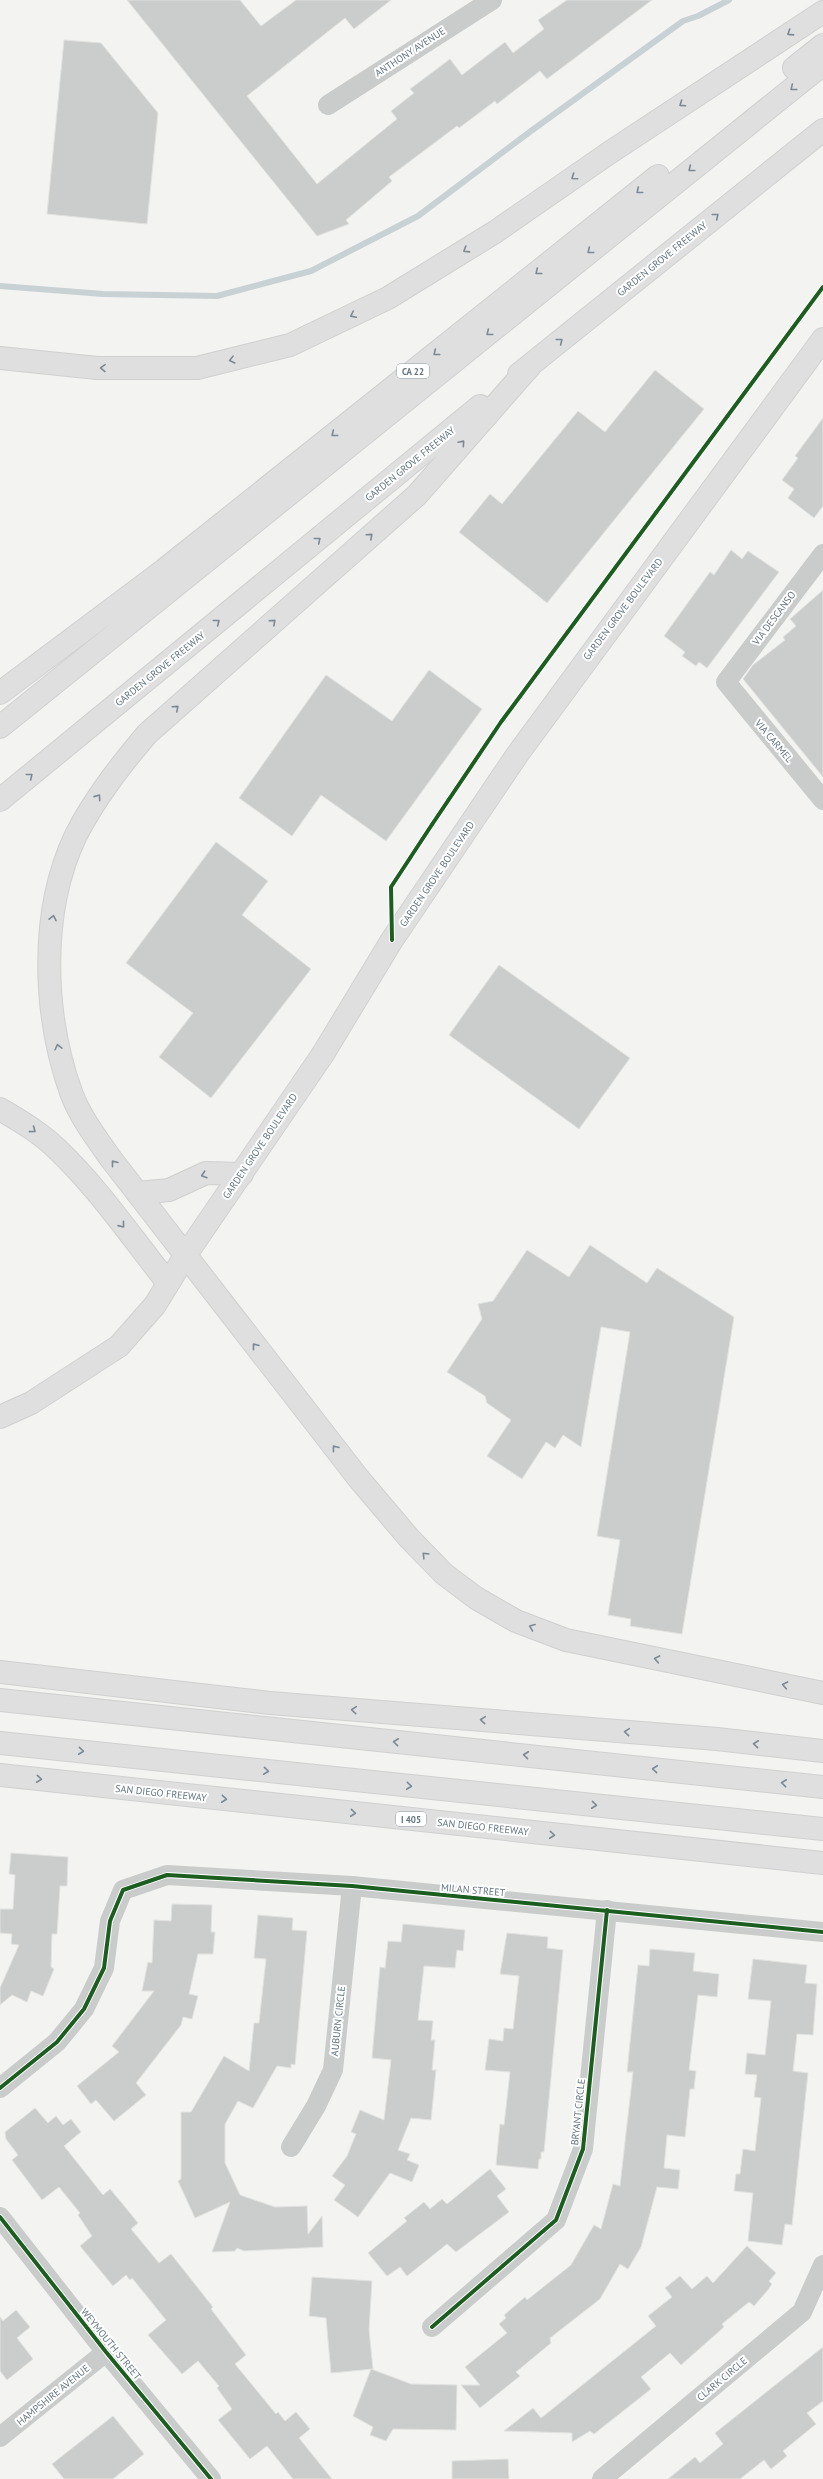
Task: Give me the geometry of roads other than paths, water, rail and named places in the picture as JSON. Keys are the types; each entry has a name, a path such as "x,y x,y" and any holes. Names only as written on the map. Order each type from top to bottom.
{"main road":[{"path":"0,358 97,368 197,368 290,345 388,298 495,232 609,153 823,12"},
{"name":"CA 22","path":"0,693 164,570 823,45"},
{"path":"0,727 823,64"},
{"name":"GARDEN GROVE FREEWAY","path":"0,800 530,366 823,130"},
{"name":"GARDEN GROVE BOULEVARD","path":"0,1417 31,1403 119,1346 155,1305 185,1256 323,1054 392,940 517,755 823,339"},
{"path":"530,366 417,495 147,734 116,771 92,806 76,837 61,878 51,928 51,1012 59,1051 73,1095 89,1128 185,1256 359,1479 409,1538 444,1574 476,1598 516,1621 566,1640 823,1693"},
{"path":"0,1109 22,1122 57,1149 90,1186 168,1283"},
{"path":"138,1193 169,1190 206,1172 242,1174"},
{"path":"0,1672 270,1703 710,1739 823,1751"},
{"path":"0,1700 823,1787"},
{"path":"0,1743 823,1829"},
{"name":"SAN DIEGO FREEWAY","path":"0,1775 823,1863"}],"street":[{"name":"ANTHONY AVENUE","path":"328,105 492,0"},
{"name":"VIA DESCANSO","path":"726,682 822,558"},
{"name":"VIA CARMEL","path":"726,682 823,800"},
{"name":"MILAN STREET","path":"0,2088 58,2042 84,2009 104,1968 110,1921 123,1890 167,1875 352,1886 823,1932"},
{"name":"AUBURN CIRCLE","path":"291,2147 316,2106 333,2070 352,1886"},
{"name":"BRYANT CIRCLE","path":"432,2327 556,2220 583,2149 607,1910"},
{"name":"WEYMOUTH STREET","path":"0,2217 106,2352 211,2479"},
{"name":"CLARK CIRCLE","path":"602,2479 802,2312 823,2265"},
{"name":"HAMPSHIRE AVENUE","path":"0,2437 106,2352"}],"waterway":[{"path":"0,286 103,294 217,296 311,271 418,216 531,131 683,21 698,16 729,0"}]}
